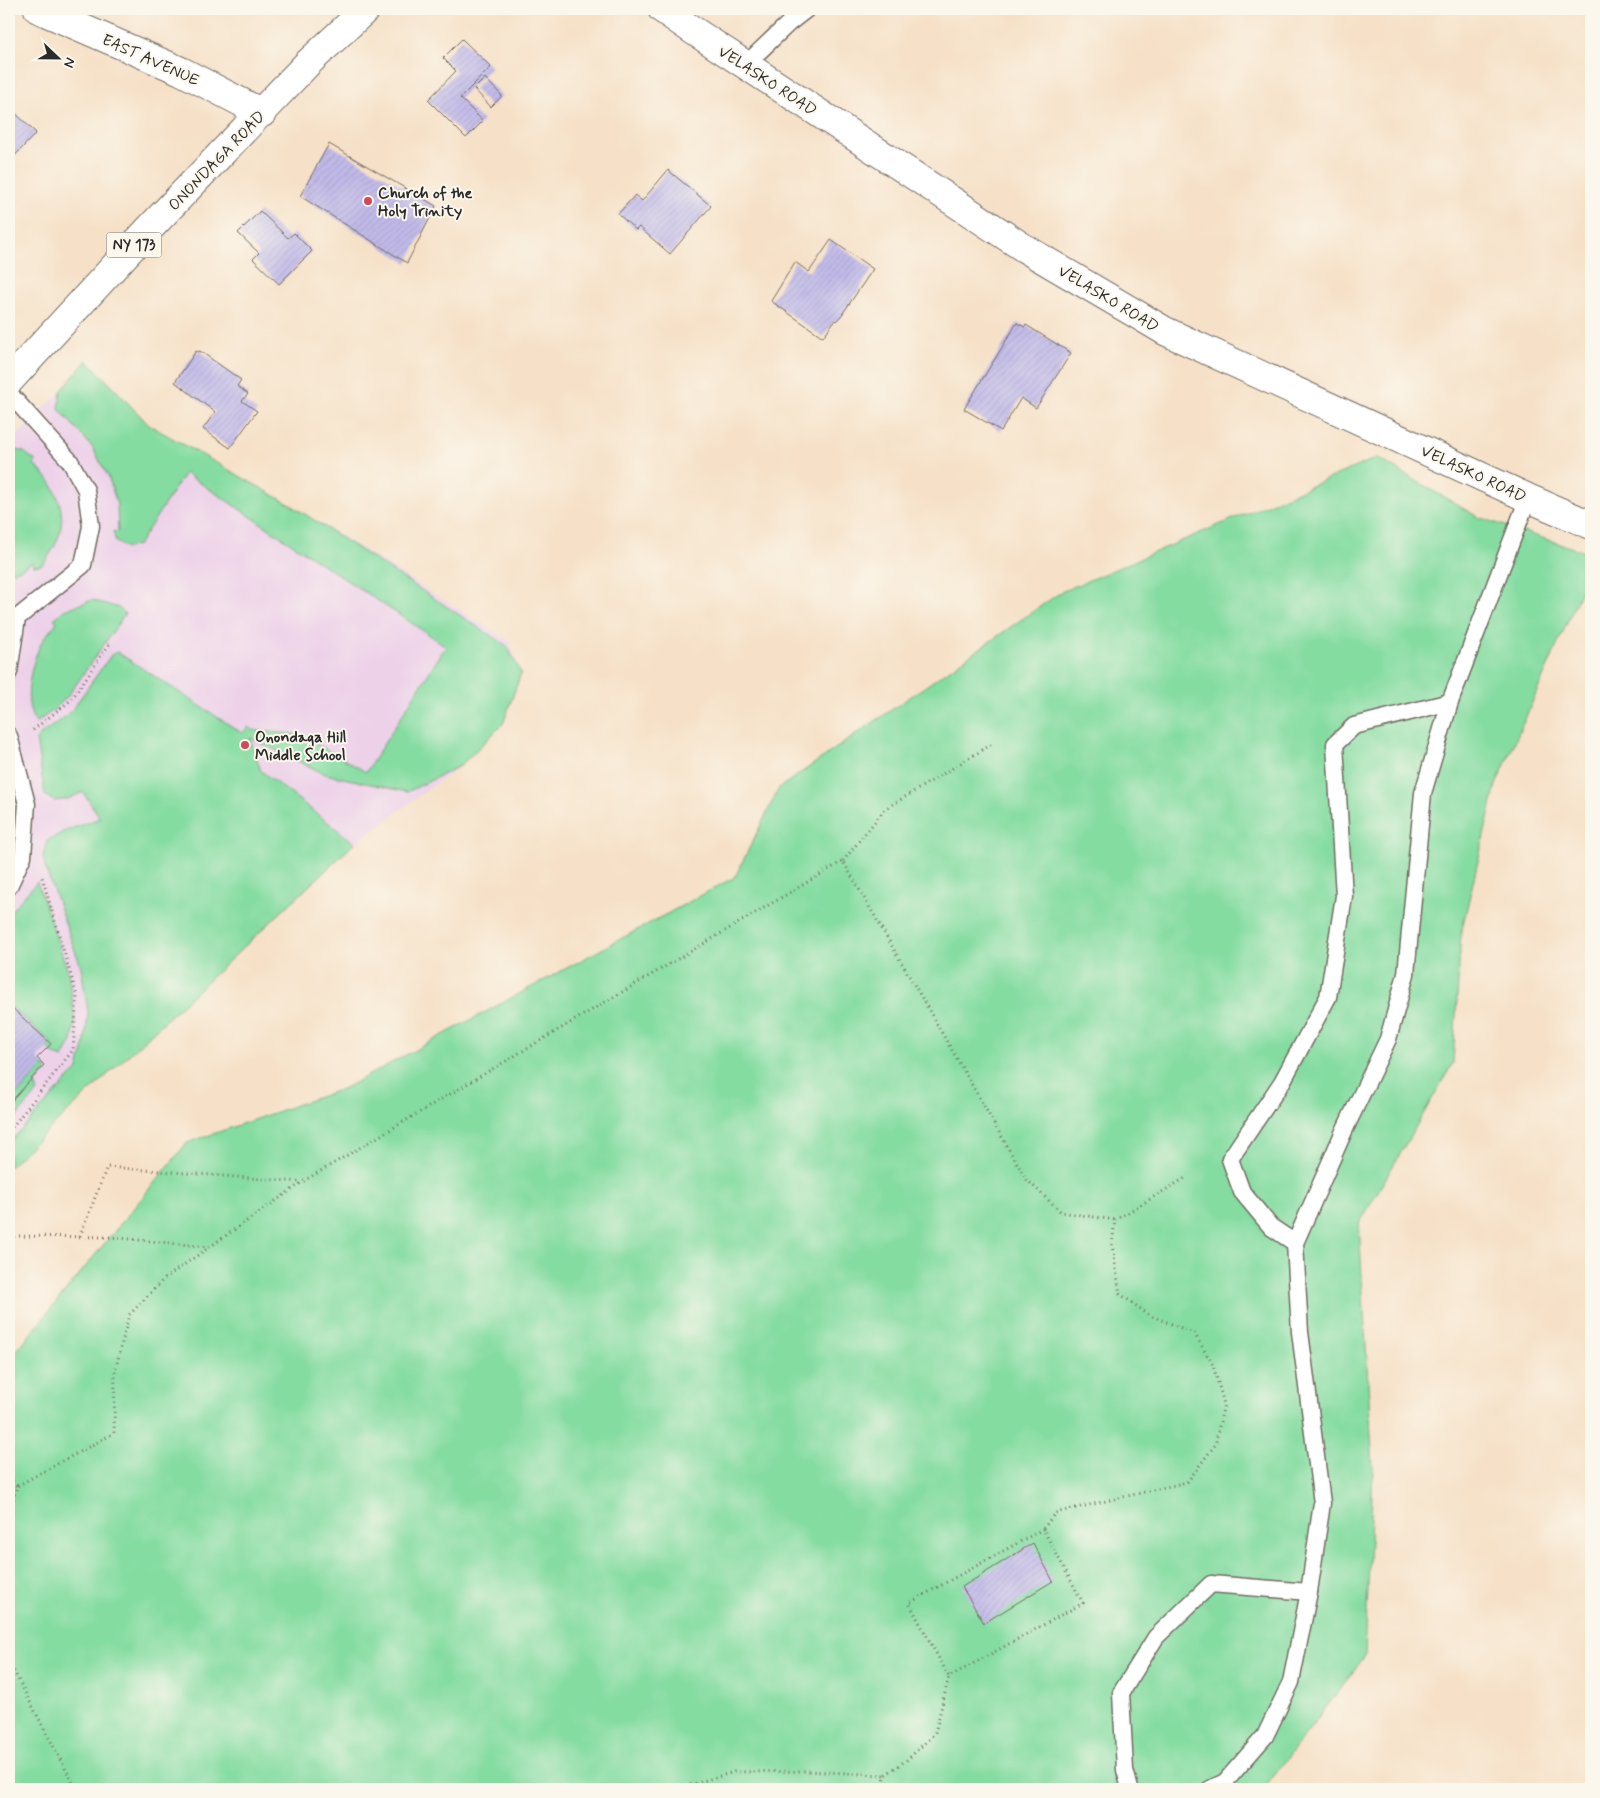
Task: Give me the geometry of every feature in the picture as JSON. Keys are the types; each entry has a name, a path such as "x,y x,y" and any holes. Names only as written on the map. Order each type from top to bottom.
{"street":[{"name":"EAST AVENUE","path":"38,9 181,71 262,113"},
{"name":"ONONDAGA ROAD","path":"9,381 149,229 308,63 366,9"},
{"name":"VELASKO ROAD","path":"662,9 1024,248 1165,331 1528,498 1591,525"}],"lane":[{"path":"745,65 789,22 807,9"},
{"path":"9,393 70,461 86,490 91,526 83,565 13,618 9,672"},
{"path":"1210,1789 1225,1782 1265,1736 1291,1682 1309,1592 1322,1503 1300,1332 1295,1243 1391,1030 1406,974 1423,793 1450,702 1528,498"},
{"path":"1295,1243 1271,1227 1242,1192 1230,1159 1282,1082 1328,997 1344,896 1335,744 1354,726 1450,702"},
{"path":"9,736 27,804 24,856 9,886"},
{"path":"1130,1789 1125,1770 1121,1693 1156,1637 1211,1584 1309,1592"}],"path":[{"path":"32,730 71,700 110,644"},
{"path":"9,1514 17,1486 114,1433 114,1371 130,1315 165,1278 303,1182 843,860 885,809 994,743"},
{"path":"9,1131 73,1050 77,996 38,864 24,856"},
{"path":"843,860 1026,1179 1061,1212 1115,1220 1187,1177"},
{"path":"80,1236 107,1167 303,1182"},
{"path":"676,1789 734,1772 807,1771 885,1775 908,1759 935,1733 949,1677 908,1603 1043,1529 1055,1514 1187,1482 1215,1445 1224,1404 1213,1364 1194,1333 1149,1315 1120,1294 1112,1246 1115,1220"},
{"path":"9,1236 109,1237 210,1247"},
{"path":"9,1478 17,1486"},
{"path":"949,1677 1084,1603 1043,1529"},
{"path":"9,1662 76,1789"},
{"path":"883,1789 885,1775"}],"shaded area":[{"name":"Onondaga Hill Middle School","path":"87,360 149,425 291,505 509,641 521,673 503,724 460,766 355,843 9,1167 9,444 61,391"}],"green space":[{"path":"87,360 149,425 291,505 507,646 521,673 503,724 460,766 407,792 325,774 250,738 261,771 355,843 9,1167 9,1143 78,1069 85,1042 88,1012 81,967 46,870 43,856 47,841 65,831 100,818 83,792 68,799 54,801 45,795 36,740 40,735 69,714 111,655 117,652 242,733 248,727 252,730 301,735 366,772 446,646 185,473 138,545 126,548 116,542 113,531 118,532 117,505 109,478 92,447 59,409 61,391"},
{"path":"9,448 24,452 36,461 34,465 50,481 59,501 61,523 55,545 42,565 33,566 32,562 19,570 9,572"},
{"path":"1377,458 1478,517 1591,554 1591,568 1496,785 1461,933 1453,1063 1359,1224 1373,1470 1365,1656 1264,1789 9,1789 9,1360 187,1143 345,1088 735,877 779,788 1061,592"},
{"path":"92,600 119,608 125,614 68,696 55,709 36,723 29,706 28,696 30,676 39,648 57,622 54,619 64,610"},
{"path":"37,882 68,971 75,1021 72,1041 63,1058 54,1055 47,1047 51,1043 9,1005 9,913"},
{"path":"44,1065 47,1070 35,1084 38,1092 9,1125 9,1104"}],"building":[{"path":"462,39 491,67 460,98 483,121 466,138 428,100 456,71 443,58"},
{"path":"485,78 502,96 491,107 474,89"},
{"path":"9,107 36,133 9,162"},
{"name":"Church of the Holy Trinity","path":"329,144 436,206 407,263 300,196"},
{"path":"668,170 711,206 670,254 639,227 636,230 618,214 635,195 642,201"},
{"path":"260,211 288,238 294,233 312,251 279,284 253,259 259,253 238,233"},
{"path":"831,240 873,269 841,316 835,320 823,337 771,301 795,262 809,272"},
{"path":"1017,323 1025,327 1026,325 1071,353 1036,408 1021,398 1001,431 964,409"},
{"path":"196,351 200,351 241,380 237,386 248,394 242,401 257,411 230,448 203,429 215,412 175,382"},
{"path":"9,1005 51,1044 37,1058 44,1065 9,1104"},
{"path":"1033,1543 1053,1581 984,1623 962,1587"}],"place":[{"name":"Church of the Holy Trinity","path":"368,201"},
{"name":"Onondaga Hill Middle School","path":"245,745"}]}
